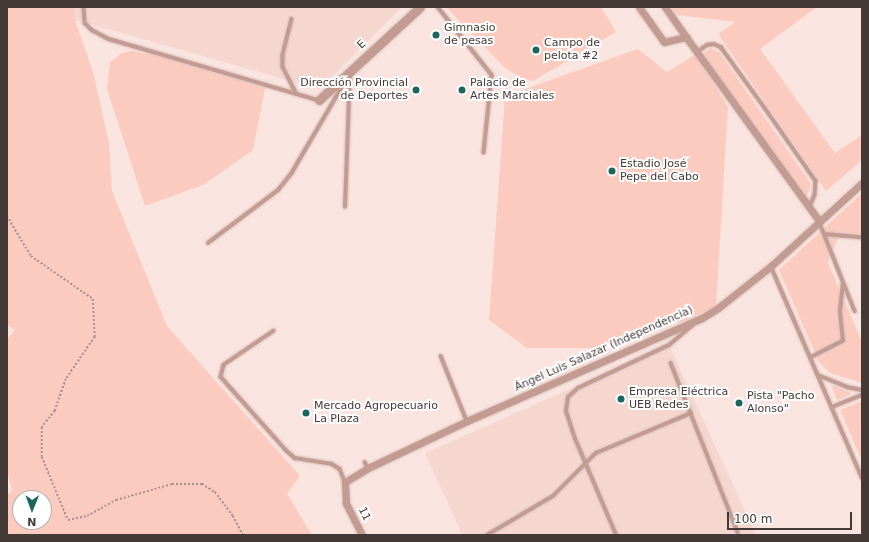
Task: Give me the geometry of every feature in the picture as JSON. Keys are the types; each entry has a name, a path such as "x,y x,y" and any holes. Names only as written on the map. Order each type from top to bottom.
{"street":[{"name":"E","path":"319,100 420,7"},
{"path":"639,7 664,42 686,38"},
{"path":"665,7 819,221"},
{"name":"Ángel Luis Salazar (Independencia)","path":"345,482 367,465 702,318 718,308 772,266 819,221 862,183"},
{"name":"11","path":"345,482 346,503 362,535"}],"lane":[{"path":"84,7 85,23 92,30 109,39 319,100"},
{"path":"438,7 492,75 484,153"},
{"path":"292,20 283,56 283,67 297,94"},
{"path":"697,52 707,45 714,44 721,46 816,181 815,195 809,208"},
{"path":"345,207 350,72"},
{"path":"208,243 278,190 291,174 350,72"},
{"path":"819,221 855,311"},
{"path":"824,234 862,237"},
{"path":"772,266 862,477"},
{"path":"811,357 843,342 840,311 844,283"},
{"path":"616,535 587,464 575,439 566,411 568,397 578,388 669,345 702,318"},
{"path":"274,331 224,365 221,377 286,450 295,458 332,464 340,469 345,482"},
{"path":"441,356 467,421"},
{"path":"671,363 738,532"},
{"path":"818,375 847,387 862,390"},
{"path":"832,407 862,395"},
{"path":"487,535 553,496 587,464 596,453 691,413"}],"path":[{"path":"7,216 30,256 93,299 95,337 66,379 55,411 42,427 42,458 68,520 87,516 116,500 172,484 202,484 215,492 233,516 243,535"}],"shaded area":[{"path":"7,7 74,7 75,20 93,72 109,143 112,191 167,326 300,476 287,494 312,535 7,535 7,495 12,491 7,469 7,339 15,330 7,325"},
{"path":"74,7 402,7 320,89 75,20"},
{"name":"Campo de pelota #2","path":"601,7 616,32 533,81 520,77 505,68 447,8"},
{"path":"671,7 817,7 760,49 835,153 862,135 862,160 826,191 718,34 735,22 677,15"},
{"path":"710,48 719,52 811,184 807,197 703,54"},
{"name":"Estadio José Pepe del Cabo","path":"638,49 667,72 696,54 728,107 716,306 685,322 657,323 601,348 527,348 489,320 505,96"},
{"path":"132,51 159,56 265,88 253,150 203,185 145,206 107,89 110,62 122,53"},
{"path":"862,193 862,233 850,234 837,240 828,263 862,342 862,383 830,373 819,362 779,270"},
{"name":"Empresa Eléctrica UEB Redes","path":"669,345 756,535 459,535 462,534 425,453"},
{"path":"833,385 851,393 837,400 832,387"},
{"path":"862,401 862,459 861,459 840,410"}],"place":[{"name":"Gimnasio de pesas","path":"436,35"},
{"name":"Campo de pelota #2","path":"536,50"},
{"name":"Dirección Provincial de Deportes","path":"416,90"},
{"name":"Palacio de Artes Marciales","path":"462,90"},
{"name":"Estadio José Pepe del Cabo","path":"612,171"},
{"name":"Empresa Eléctrica UEB Redes","path":"621,399"},
{"name":"Pista \"Pacho Alonso\"","path":"739,403"},
{"name":"Mercado Agropecuario La Plaza","path":"306,413"}]}
